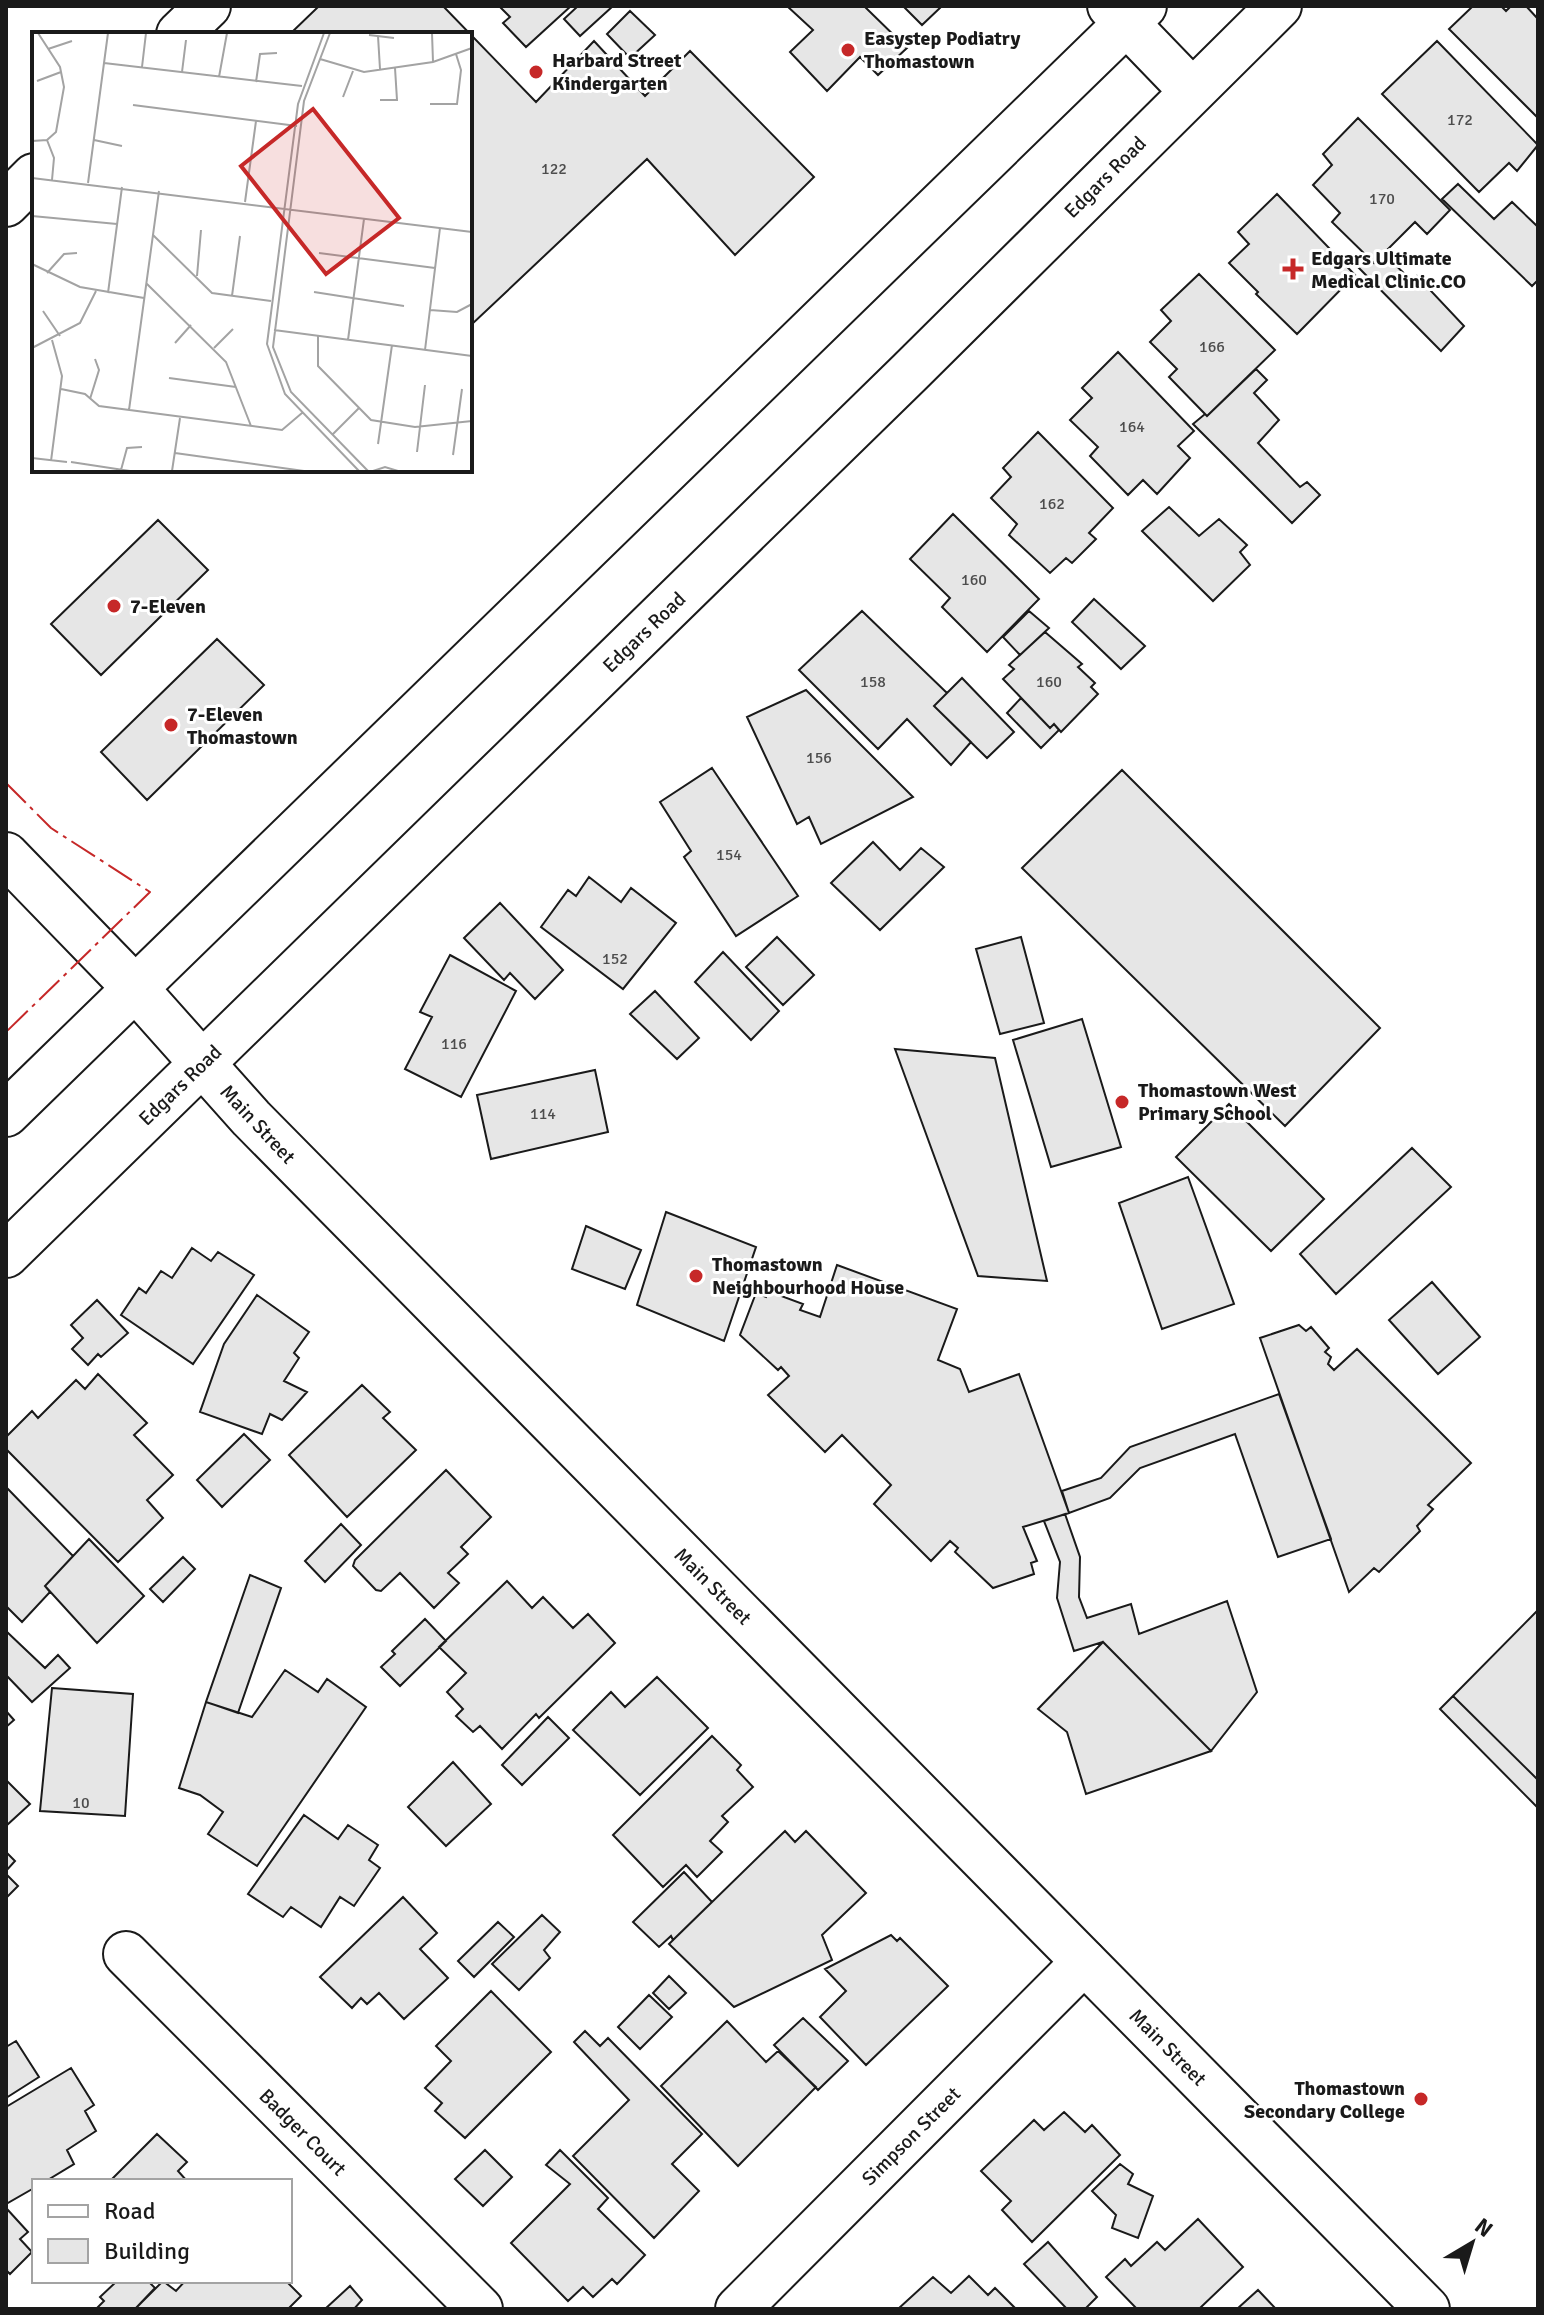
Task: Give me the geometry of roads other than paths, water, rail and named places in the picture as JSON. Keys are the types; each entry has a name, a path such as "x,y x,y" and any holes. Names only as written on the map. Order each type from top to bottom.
{"main road":[{"path":"181,32 208,6"},
{"name":"Edgars Road","path":"6,1255 910,372 1279,6"},
{"path":"6,1114 1127,12 1191,90"},
{"path":"6,204 32,178"},
{"name":"Main Street","path":"6,855 135,988 251,1118 1427,2309"},
{"name":"Badger Court","path":"126,1954 480,2309"},
{"name":"Simpson Street","path":"738,2309 1084,1962"}],"place":[{"name":"Easystep Podiatry Thomastown","path":"848,50"},
{"name":"Harbard Street Kindergarten","path":"536,72"},
{"name":"Edgars Ultimate Medical Clinic.CO","path":"1293,269"},
{"name":"7-Eleven","path":"114,606"},
{"name":"7-Eleven Thomastown","path":"171,725"},
{"name":"Thomastown West Primary School","path":"1122,1102"},
{"name":"Thomastown Neighbourhood House","path":"696,1276"},
{"name":"Thomastown Secondary College","path":"1421,2099"}]}
